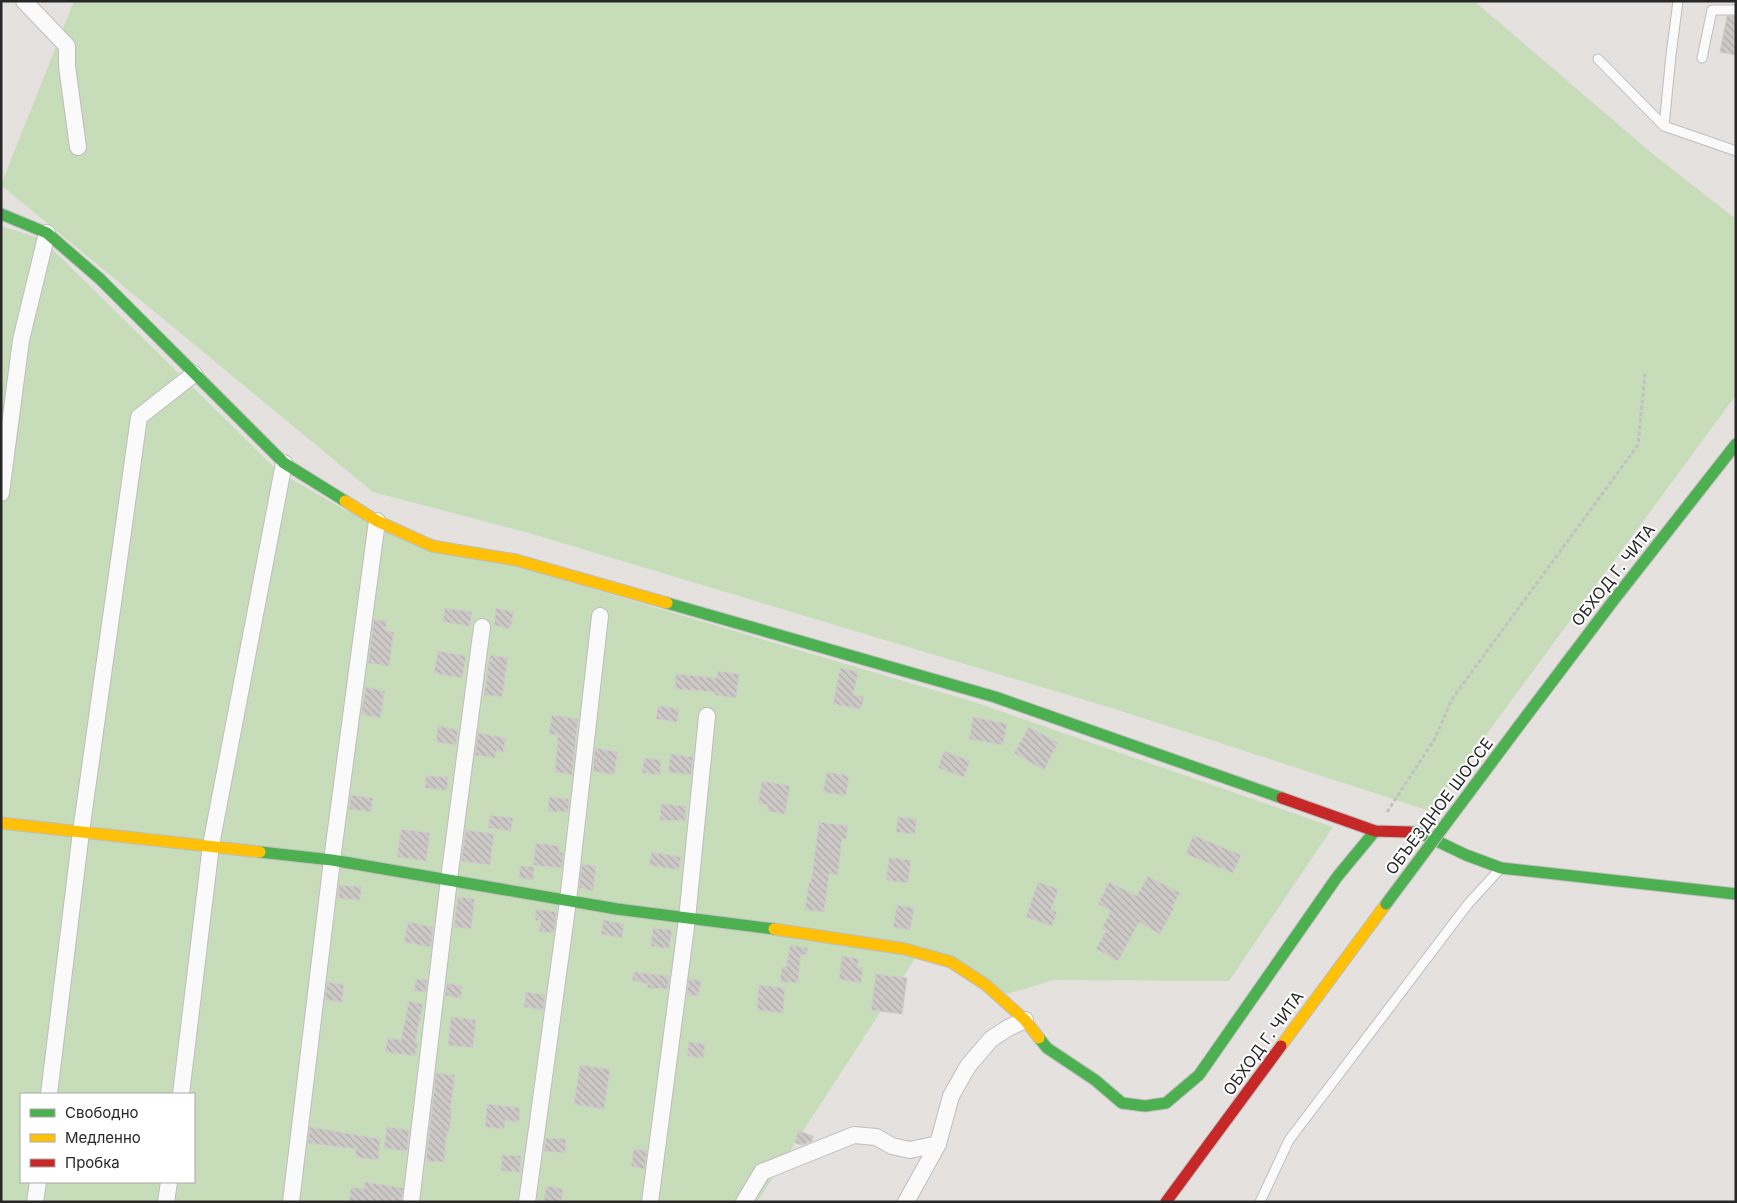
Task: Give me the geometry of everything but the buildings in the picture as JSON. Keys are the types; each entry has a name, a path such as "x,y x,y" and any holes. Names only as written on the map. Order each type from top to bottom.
{"main road":[{"path":"1,214 47,233 100,279 284,463 377,521 432,546 516,560 995,697 1375,831 1418,832 1466,855 1501,868 1736,894"},
{"name":"ОБХОД Г. ЧИТА","path":"1518,727 1613,600 1736,444"},
{"name":"ОБЪЕЗДНОЕ ШОССЕ","path":"1386,904 1518,727"},
{"path":"1,823 332,860 568,901 905,949 951,962 986,985 1025,1020 1047,1048 1095,1080 1122,1102 1145,1106 1166,1103 1199,1075 1337,877 1375,831"},
{"name":"ОБХОД Г. ЧИТА","path":"1166,1202 1386,904"}],"street":[{"path":"24,1 67,46 67,66 78,147"},
{"path":"1,493 22,340 47,233"},
{"path":"49,1093 81,832 140,417 194,374"},
{"path":"181,1093 212,846 284,463"},
{"path":"291,1202 332,860 377,521"},
{"path":"526,1202 568,901 600,616"},
{"path":"411,1202 449,879 482,626"},
{"path":"650,1202 687,919 707,716"},
{"path":"906,1202 938,1144 951,1096 968,1066 991,1039 1025,1020"},
{"path":"744,1202 762,1172 854,1135 876,1137 892,1146 910,1150 938,1144"},
{"path":"35,1202 38,1183"},
{"path":"166,1202 169,1183"}],"lane":[{"path":"1664,126 1670,55 1678,1"},
{"path":"1702,58 1712,10 1736,10"},
{"path":"1598,59 1664,126 1736,151"},
{"path":"1260,1202 1289,1140 1468,904 1501,868"}],"path":[{"path":"1375,831 1434,740 1452,699 1638,445 1645,374"}],"green space":[{"path":"74,1 1474,1 1654,155 1736,219 1736,395 1430,811 1118,710 529,533 373,492 1,185"},
{"path":"1,226 42,239 279,472 345,510 512,565 974,702 1333,827 1229,981 1054,980 1007,994 918,954 757,1202 1,1202"}],"traffic: fast":[{"path":"1,214 47,233 100,279 284,463 345,501"},
{"path":"1518,727 1613,601 1736,444"},
{"path":"667,603 995,697 1282,798"},
{"path":"1386,904 1518,727"},
{"path":"1039,1038 1047,1048 1095,1080 1122,1103 1145,1106 1166,1103 1199,1075 1337,877 1375,831"},
{"path":"1409,832 1418,832 1466,855 1501,868 1736,894"},
{"path":"260,852 332,860 617,909 774,929"}],"traffic: slow":[{"path":"345,501 377,521 432,546 516,560 667,603"},
{"path":"1,823 260,852"},
{"path":"1281,1046 1386,904"},
{"path":"774,929 905,949 951,962 986,985 1025,1020 1039,1038"}],"traffic: jam":[{"path":"1282,798 1375,831 1409,832"},
{"path":"1166,1202 1281,1046"}]}
